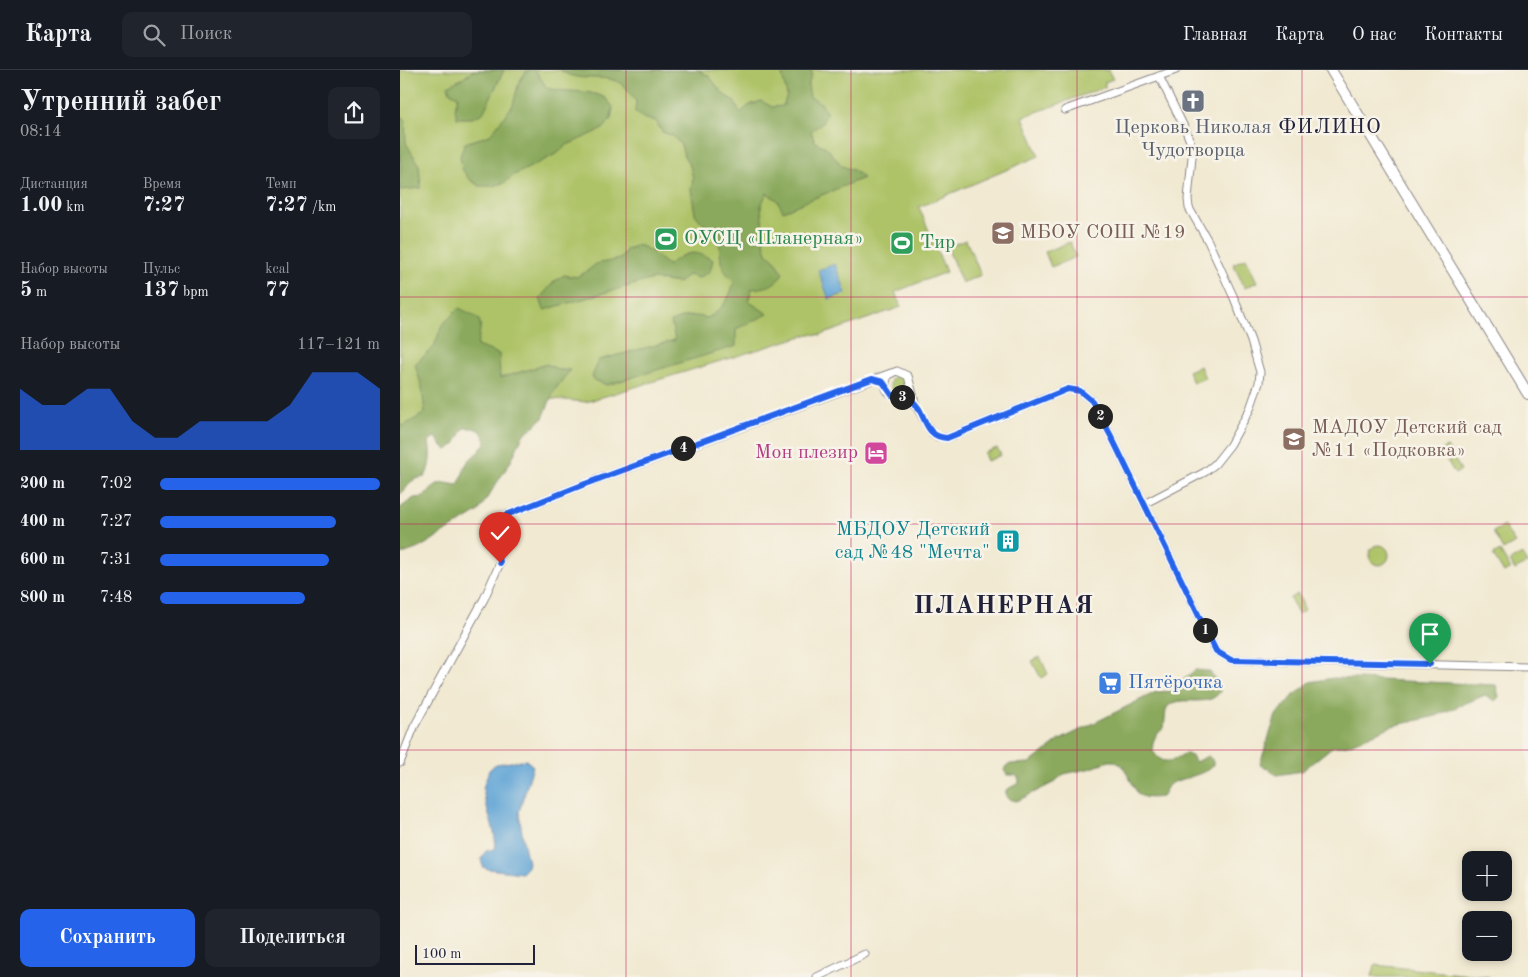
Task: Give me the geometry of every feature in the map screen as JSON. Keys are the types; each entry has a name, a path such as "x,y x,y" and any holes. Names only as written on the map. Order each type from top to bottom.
{"main road":[{"path":"1330,70 1528,394"}],"street":[{"path":"1066,110 1176,70"},
{"path":"1144,504 1205,472 1215,464 1230,445 1250,409 1259,383 1260,372 1251,341 1234,298 1208,241 1190,208 1188,199 1192,146 1159,76"},
{"path":"400,763 414,727 484,598 500,563 495,522 501,517 585,484 893,372 905,373 911,383 916,406"},
{"path":"885,385 887,377 893,372"},
{"path":"872,379 880,380 892,395 910,400 916,406 935,436 947,438 1068,389 1080,391 1092,401 1111,436 1216,651 1231,660 1528,667"},
{"path":"899,397 907,394 911,383"},
{"path":"817,977 865,954"}],"green space":[{"name":"ОУСЦ «Планерная»","path":"400,70 1108,70 1113,79 1105,82 1105,87 1023,117 1039,156 919,207 946,272 895,292 901,307 821,335 809,334 586,402 554,399 400,430"},
{"path":"473,70 504,70 483,113 472,118 457,118 455,109 458,96 450,92 448,86"},
{"path":"535,70 547,88 592,93 605,98 613,107 611,119 603,129 567,145 558,153 514,175 504,183 493,186 479,186 469,179 462,169 460,156 465,143 490,135 513,105 519,82 526,72"},
{"path":"560,70 698,70 709,76 724,95 734,101 740,113 750,105 761,101 772,107 783,106 787,95 781,71 779,70 811,70 812,74 808,85 810,97 821,103 827,114 821,124 811,131 815,142 826,147 842,166 853,170 863,178 783,211 777,200 767,193 761,205 764,242 767,253 776,261 783,273 770,286 752,289 748,301 768,314 736,329 736,346 607,385 594,380 592,377 599,360 675,340 671,322 689,316 707,318 717,312 725,303 734,281 726,273 721,262 719,239 695,214 691,189 693,178 681,145 673,136 662,132 656,121 645,119 635,112 636,101 620,83 614,80 575,77"},
{"path":"400,117 405,119 406,143 419,165 421,188 400,190"},
{"path":"966,240 981,275 962,283 947,247"},
{"path":"1070,242 1076,257 1051,267 1045,252"},
{"path":"638,245 650,251 668,265 690,253 700,254 713,260 710,271 699,278 688,275 678,283 653,279 544,310 540,298 554,282 564,275 576,277 596,264 620,259 627,249"},
{"path":"1246,258 1257,282 1245,288 1233,264"},
{"path":"459,308 480,321 477,346 499,354 500,378 547,364 559,370 570,370 554,391 543,418 523,435 511,461 478,512 419,548 400,555 400,508 414,498 423,497 437,484 457,485 467,463 482,448 486,441 481,431 473,428 464,428 455,444 447,450 440,444 436,436 429,441 430,459 425,477 411,482 400,494 400,424 403,426 425,413 422,388 415,364 434,347 442,325"},
{"path":"1200,366 1205,378 1193,383 1188,371"},
{"path":"895,376 901,376 906,381 904,390 895,392 890,387 890,381"},
{"path":"1447,447 1461,470 1455,474 1441,450"},
{"path":"997,448 1001,455 987,461 984,453"},
{"path":"1504,526 1515,543 1503,550 1493,532"},
{"path":"1379,545 1386,548 1389,555 1386,562 1379,565 1372,562 1369,555 1372,548"},
{"path":"1500,551 1511,569 1504,573 1493,555"},
{"path":"1522,554 1527,563 1515,570 1510,561"},
{"path":"1298,594 1305,610 1298,614 1290,598"},
{"path":"1040,657 1048,674 1041,678 1032,661"},
{"path":"1195,670 1209,671 1218,682 1220,692 1209,700 1181,701 1168,706 1164,728 1155,738 1153,751 1164,761 1172,760 1185,753 1193,757 1195,762 1208,756 1213,761 1212,766 1208,770 1170,784 1162,797 1149,798 1138,794 1123,766 1114,761 1109,761 1092,768 1064,774 1053,783 1017,801 1008,799 1006,790 1019,783 1019,779 1016,775 1007,775 1004,770 1006,766 1030,763 1060,740 1156,692 1170,691"},
{"path":"1333,678 1496,685 1499,697 1495,701 1485,695 1436,716 1392,726 1348,745 1332,747 1302,771 1277,775 1260,764 1276,715 1292,697 1310,682"},
{"path":"1375,965 1489,977 1372,977"}],"water":[{"path":"835,264 846,293 829,299 818,270"},
{"path":"526,760 533,766 519,812 528,863 526,869 522,873 488,869 483,867 481,859 486,851 494,849 496,846 483,788 489,770 496,764"}],"place":[{"name":"Церковь Николая Чудотворца","path":"1193,101"},
{"name":"МБОУ СОШ №19","path":"1003,233"},
{"name":"ОУСЦ «Планерная»","path":"666,239"},
{"name":"Тир","path":"902,243"},
{"name":"МАДОУ Детский сад №11 «Подковка»","path":"1294,439"},
{"name":"Мон плезир","path":"876,453"},
{"name":"МБДОУ Детский сад №48 \"Мечта\"","path":"1008,541"},
{"name":"Пятёрочка","path":"1110,683"}],"district":[{"name":"ФИЛИНО","path":"1330,127"},
{"name":"ПЛАНЕРНАЯ","path":"1004,606"}],"route":[{"path":"500,563 495,522 501,517 585,484 872,379 883,382 888,392 895,397 910,400 916,406 930,430 935,436 940,438 947,438 1068,389 1080,391 1092,401 1216,651 1231,660 1430,664"}]}
